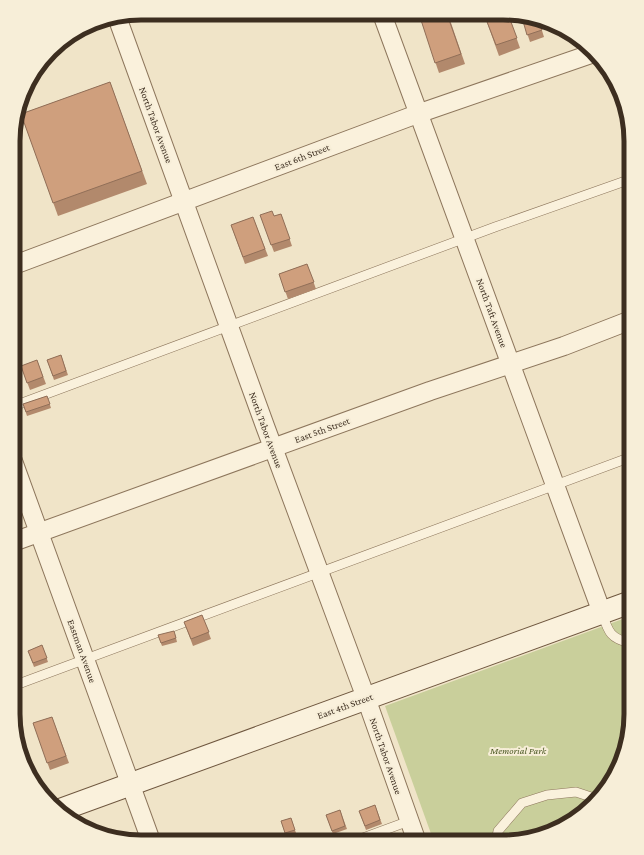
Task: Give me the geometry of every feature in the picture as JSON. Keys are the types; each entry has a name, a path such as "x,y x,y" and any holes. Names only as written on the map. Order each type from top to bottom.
{"main road":[{"name":"East 4th Street","path":"65,808 624,604"}],"street":[{"name":"North Taft Avenue","path":"384,20 420,113 602,612"},
{"name":"North Tabor Avenue","path":"119,22 318,572 366,698 414,835"},
{"name":"East 6th Street","path":"20,263 420,113 588,55"},
{"name":"East 5th Street","path":"20,540 273,448 564,346 624,323"},
{"name":"Eastman Avenue","path":"20,478 149,835"}],"lane":[{"path":"20,404 466,239 624,183"},
{"path":"20,683 624,460"},
{"path":"602,612 608,629 613,637 624,641"},
{"path":"497,835 498,831 522,803 547,795 576,792 591,797"},
{"path":"371,835 409,821"}],"green space":[{"name":"Memorial Park","path":"624,619 624,722 618,753 612,768 594,794 570,815 549,826 519,834 431,835 385,706"}],"building":[{"path":"421,20 449,20 461,54 435,63"},
{"path":"486,20 510,20 517,38 496,45"},
{"path":"523,22 541,26 542,30 527,35"},
{"path":"110,82 142,171 53,203 22,118 23,113"},
{"path":"272,211 274,216 281,214 290,239 271,245 260,215"},
{"path":"253,217 265,249 243,257 231,225"},
{"path":"307,264 314,282 285,292 279,274"},
{"path":"61,355 66,371 53,376 47,360"},
{"path":"37,360 43,377 27,383 21,366"},
{"path":"47,396 50,404 26,412 23,404"},
{"path":"202,615 209,632 191,639 184,622"},
{"path":"174,631 176,638 161,643 158,635"},
{"path":"42,645 47,658 33,663 28,651"},
{"path":"52,717 66,756 47,763 33,723"},
{"path":"375,805 380,820 365,826 359,811"},
{"path":"340,810 345,826 332,831 326,815"},
{"path":"291,818 295,830 285,833 281,821"}]}
